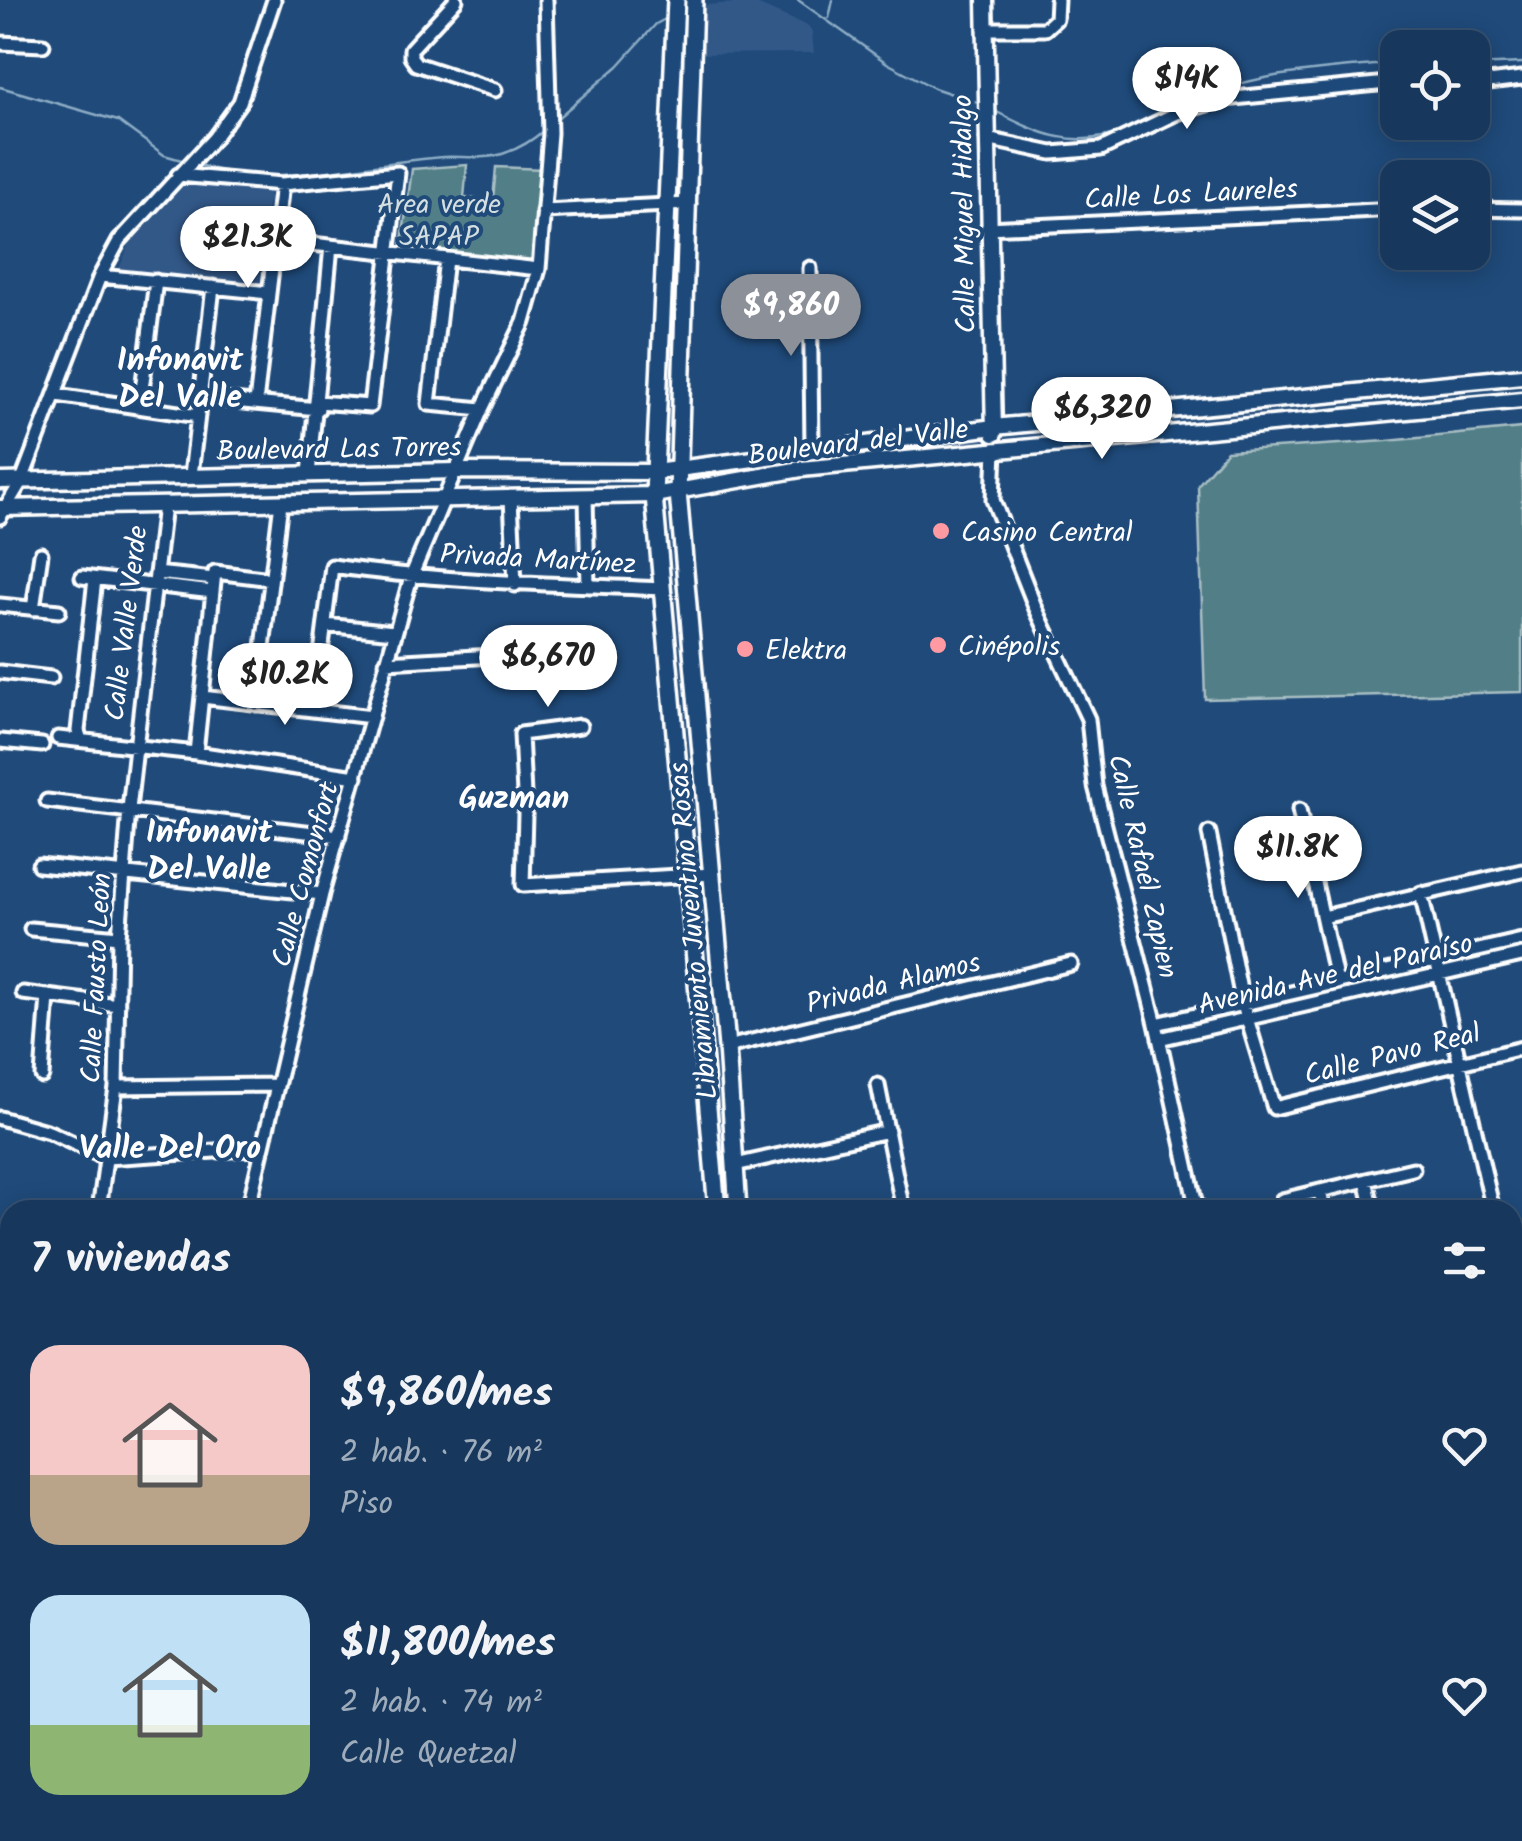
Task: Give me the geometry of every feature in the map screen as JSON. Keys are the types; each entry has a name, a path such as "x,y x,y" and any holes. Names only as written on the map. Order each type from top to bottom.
{"main road":[{"name":"Libramiento Juventino Rosas","path":"676,0 654,495 716,1200"},
{"name":"Libramiento Juventino Rosas","path":"694,0 678,492 728,1047 738,1200"}],"street":[{"path":"2,511 22,480 100,276 119,241 214,138 240,102 274,0"},
{"path":"456,0 410,48 410,57 416,64 495,90"},
{"name":"Calle Comonfort","path":"250,1200 322,894 411,577 482,409 524,322 539,268 550,133 546,0"},
{"name":"Calle Miguel Hidalgo","path":"985,0 994,428"},
{"path":"985,28 1045,29 1056,19 1057,0"},
{"path":"0,43 43,45"},
{"path":"1490,82 1522,79"},
{"path":"986,131 1052,152 1101,150 1178,113 1224,99 1380,84"},
{"path":"185,167 282,184 398,173 370,406 200,398"},
{"path":"256,403 282,184"},
{"path":"543,211 688,204"},
{"name":"Calle Los Laureles","path":"988,228 1380,209"},
{"path":"1490,209 1522,210"},
{"path":"274,240 539,268"},
{"path":"309,474 331,246"},
{"path":"446,260 428,404 482,409"},
{"path":"810,268 812,450"},
{"path":"100,276 268,293"},
{"path":"140,405 156,281"},
{"path":"191,475 213,287"},
{"name":"Boulevard del Valle","path":"678,469 994,428 1522,376"},
{"path":"1387,389 1390,412"},
{"path":"57,395 198,416"},
{"name":"Boulevard del Valle","path":"678,492 801,469 1522,400"},
{"path":"1134,414 1136,437"},
{"name":"Calle Rafaél Zapien","path":"994,428 993,500 1036,608 1088,719 1095,786 1160,1039 1196,1200"},
{"path":"874,462 889,443"},
{"name":"Boulevard Las Torres","path":"0,481 678,469"},
{"name":"Boulevard Las Torres","path":"2,511 678,492"},
{"path":"586,496 588,586"},
{"path":"511,498 516,585"},
{"path":"256,704 281,502"},
{"name":"Calle Valle Verde","path":"135,747 164,505"},
{"path":"33,609 40,554"},
{"name":"Privada Martínez","path":"325,625 332,566 516,585 663,589"},
{"path":"80,740 89,578 271,579"},
{"path":"196,753 214,581"},
{"path":"0,606 59,611"},
{"path":"314,710 325,625 394,632"},
{"path":"386,662 521,652"},
{"path":"0,672 51,678"},
{"path":"259,686 316,692"},
{"path":"202,697 372,717"},
{"path":"580,726 520,734 523,885 713,874"},
{"path":"58,738 196,753 356,777"},
{"path":"0,741 42,745"},
{"name":"Calle Fausto León","path":"100,1200 116,1086 119,938 135,747"},
{"path":"48,801 338,836"},
{"path":"1299,810 1337,982"},
{"path":"1210,833 1246,1020"},
{"path":"39,865 322,894"},
{"path":"1323,917 1522,871"},
{"path":"1421,894 1492,1200"},
{"path":"31,929 119,938"},
{"name":"Avenida Ave del Paraíso","path":"1156,1024 1522,940"},
{"name":"Avenida Ave del Paraíso","path":"1160,1039 1522,956"},
{"name":"Privada Alamos","path":"728,1047 1071,964"},
{"path":"23,993 118,1005"},
{"path":"42,1076 48,996"},
{"name":"Calle Pavo Real","path":"1246,1020 1274,1108 1522,1048"},
{"path":"878,1084 901,1200"},
{"path":"116,1086 275,1085"},
{"path":"0,1118 49,1132 106,1158 262,1148"},
{"path":"736,1164 888,1131"},
{"path":"1282,1200 1413,1168"},
{"path":"1366,1180 1371,1200"},
{"path":"1320,1191 1322,1200"}],"shaded area":[{"path":"752,2 808,26 814,53 702,54 705,5"},
{"path":"191,178 270,189 259,286 118,271 129,245"}],"green space":[{"name":"Area verde SAPAP","path":"467,165 464,198 493,200 496,167 542,169 536,262 401,248 412,169"},
{"path":"1522,428 1522,692 1205,699 1198,485 1227,451"}],"waterway":[{"path":"798,0 887,63 934,88 982,104"},
{"path":"829,18 833,0"},
{"path":"554,121 667,18"},
{"path":"1490,64 1522,63"},
{"path":"1175,108 1256,80 1380,65"},
{"path":"0,87 118,121 164,155 185,161"},
{"path":"993,110 1058,137 1091,139 1127,130"},
{"path":"198,165 228,172 289,175 443,157 491,156 521,146 544,130"}],"place":[{"name":"Casino Central","path":"941,531"},
{"name":"Cinépolis","path":"938,645"},
{"name":"Elektra","path":"745,649"}],"district":[{"name":"Infonavit Del Valle","path":"180,378"},
{"name":"Guzman","path":"514,797"},
{"name":"Infonavit Del Valle","path":"209,850"},
{"name":"Valle Del Oro","path":"170,1147"}]}
